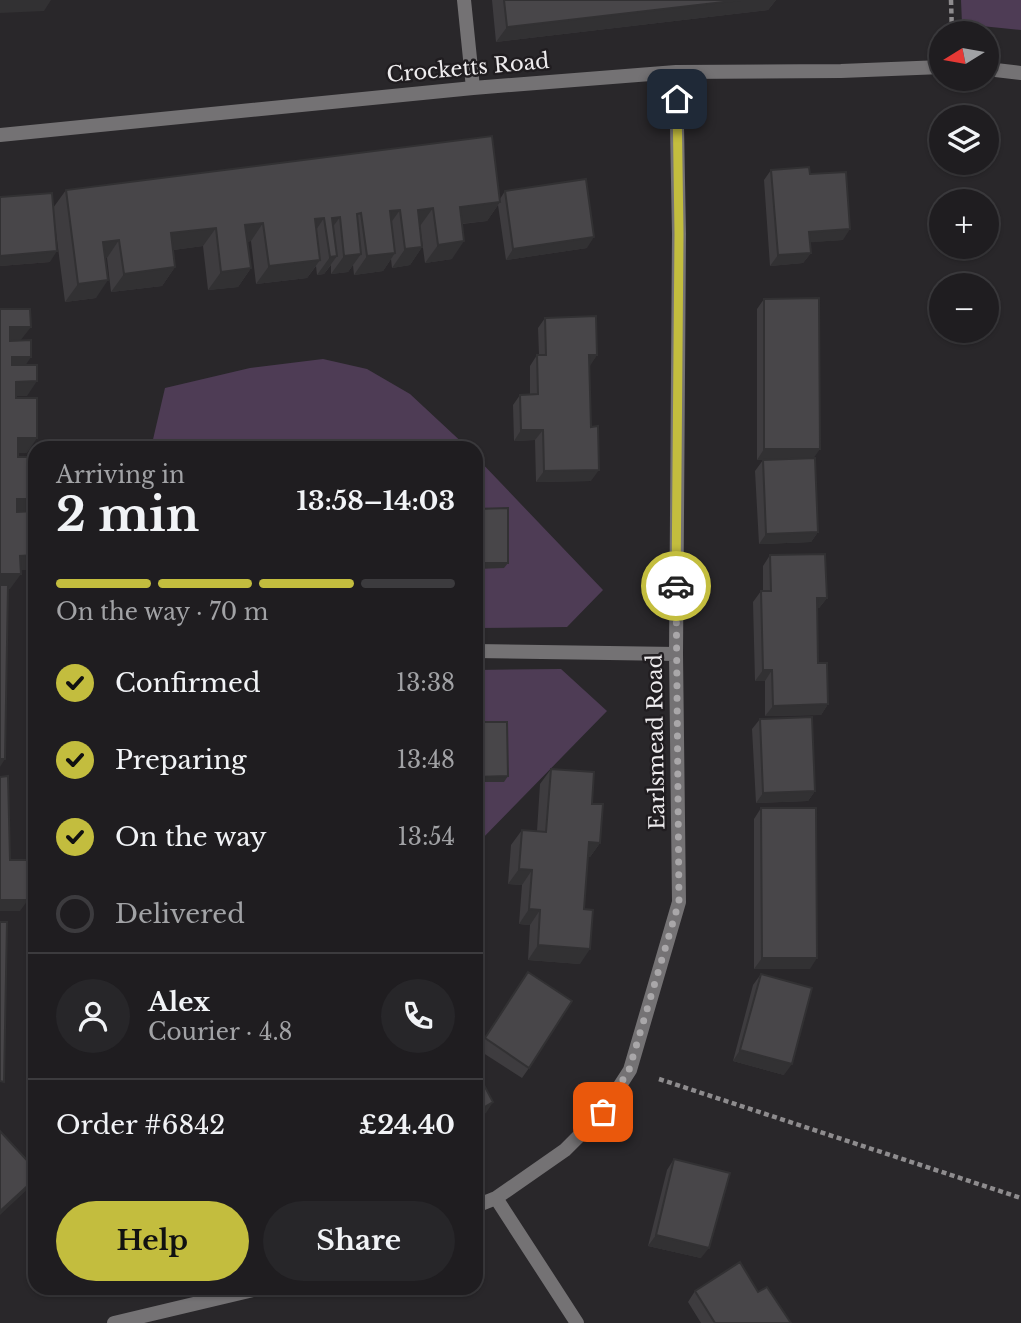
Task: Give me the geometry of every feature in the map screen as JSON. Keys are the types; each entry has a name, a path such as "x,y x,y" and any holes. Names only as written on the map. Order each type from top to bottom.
{"street":[{"path":"464,0 473,88"},
{"name":"Crocketts Road","path":"0,135 473,88 676,72 929,68"},
{"path":"999,70 1021,73"},
{"name":"Earlsmead Road","path":"483,1203 496,1198 565,1150 603,1112 629,1070 679,902 676,654 679,234 676,72"},
{"path":"483,651 676,654"},
{"path":"496,1198 577,1323"},
{"path":"114,1323 133,1321 234,1295"}],"path":[{"path":"951,0 952,21"},
{"path":"629,1070 1021,1198"}],"shaded area":[{"path":"961,0 1021,0 1021,30 999,28 999,21 962,21"},
{"path":"323,359 367,369 410,394 460,441 153,441 165,388 250,368"},
{"path":"483,464 603,590 567,627 483,628"},
{"path":"561,669 607,711 483,838 483,670"}],"building":[{"path":"504,0 741,0 507,27"},
{"path":"492,136 500,202 460,207 464,241 438,245 433,208 418,210 422,247 405,249 400,210 390,211 395,253 367,256 361,213 357,214 361,254 344,256 340,217 332,218 337,256 330,257 324,218 315,219 320,260 269,266 263,223 245,225 251,268 221,272 216,228 171,233 175,267 124,274 119,240 103,242 108,280 78,284 66,190"},
{"path":"809,167 810,174 846,172 850,229 809,232 811,253 778,255 771,170"},
{"path":"586,179 594,237 513,249 505,191"},
{"path":"52,193 57,251 0,256 0,197"},
{"path":"819,298 820,449 764,449 764,299"},
{"path":"0,309 30,309 31,327 10,327 10,341 31,340 31,357 12,357 12,365 37,365 37,381 16,382 16,398 37,398 37,438 18,438 18,457 28,457 28,499 17,499 17,512 28,511 28,555 20,556 21,574 0,574"},
{"path":"596,316 597,355 589,355 591,427 598,426 599,470 544,471 543,430 521,430 520,395 538,394 537,355 546,355 545,318"},
{"path":"815,458 818,532 766,534 763,460"},
{"path":"508,508 508,563 483,563 483,509"},
{"path":"825,554 827,598 817,598 818,663 827,663 828,704 773,706 772,670 763,670 761,591 771,591 770,555"},
{"path":"0,585 8,585 5,759 0,759"},
{"path":"812,717 815,791 763,793 760,719"},
{"path":"483,722 507,722 508,776 483,777"},
{"path":"551,769 594,772 592,804 603,804 600,843 589,842 584,909 593,910 590,949 538,945 540,910 529,909 532,870 519,869 522,830 546,832"},
{"path":"8,776 10,860 28,860 28,900 0,900 0,777"},
{"path":"761,808 816,808 817,958 762,958"},
{"path":"0,922 7,922 4,1082 0,1081"},
{"path":"528,972 572,1001 529,1068 485,1038"},
{"path":"761,974 812,988 792,1064 740,1050"},
{"path":"483,1083 493,1102 483,1108"},
{"path":"0,1131 28,1161 28,1185 0,1211"},
{"path":"674,1159 730,1173 709,1248 656,1235"},
{"path":"740,1262 758,1292 767,1287 791,1323 715,1323 695,1291"}],"way so far":[{"path":"603,1112 629,1070 679,902 676,586"}],"route":[{"path":"676,586 679,234 677,99"}]}
